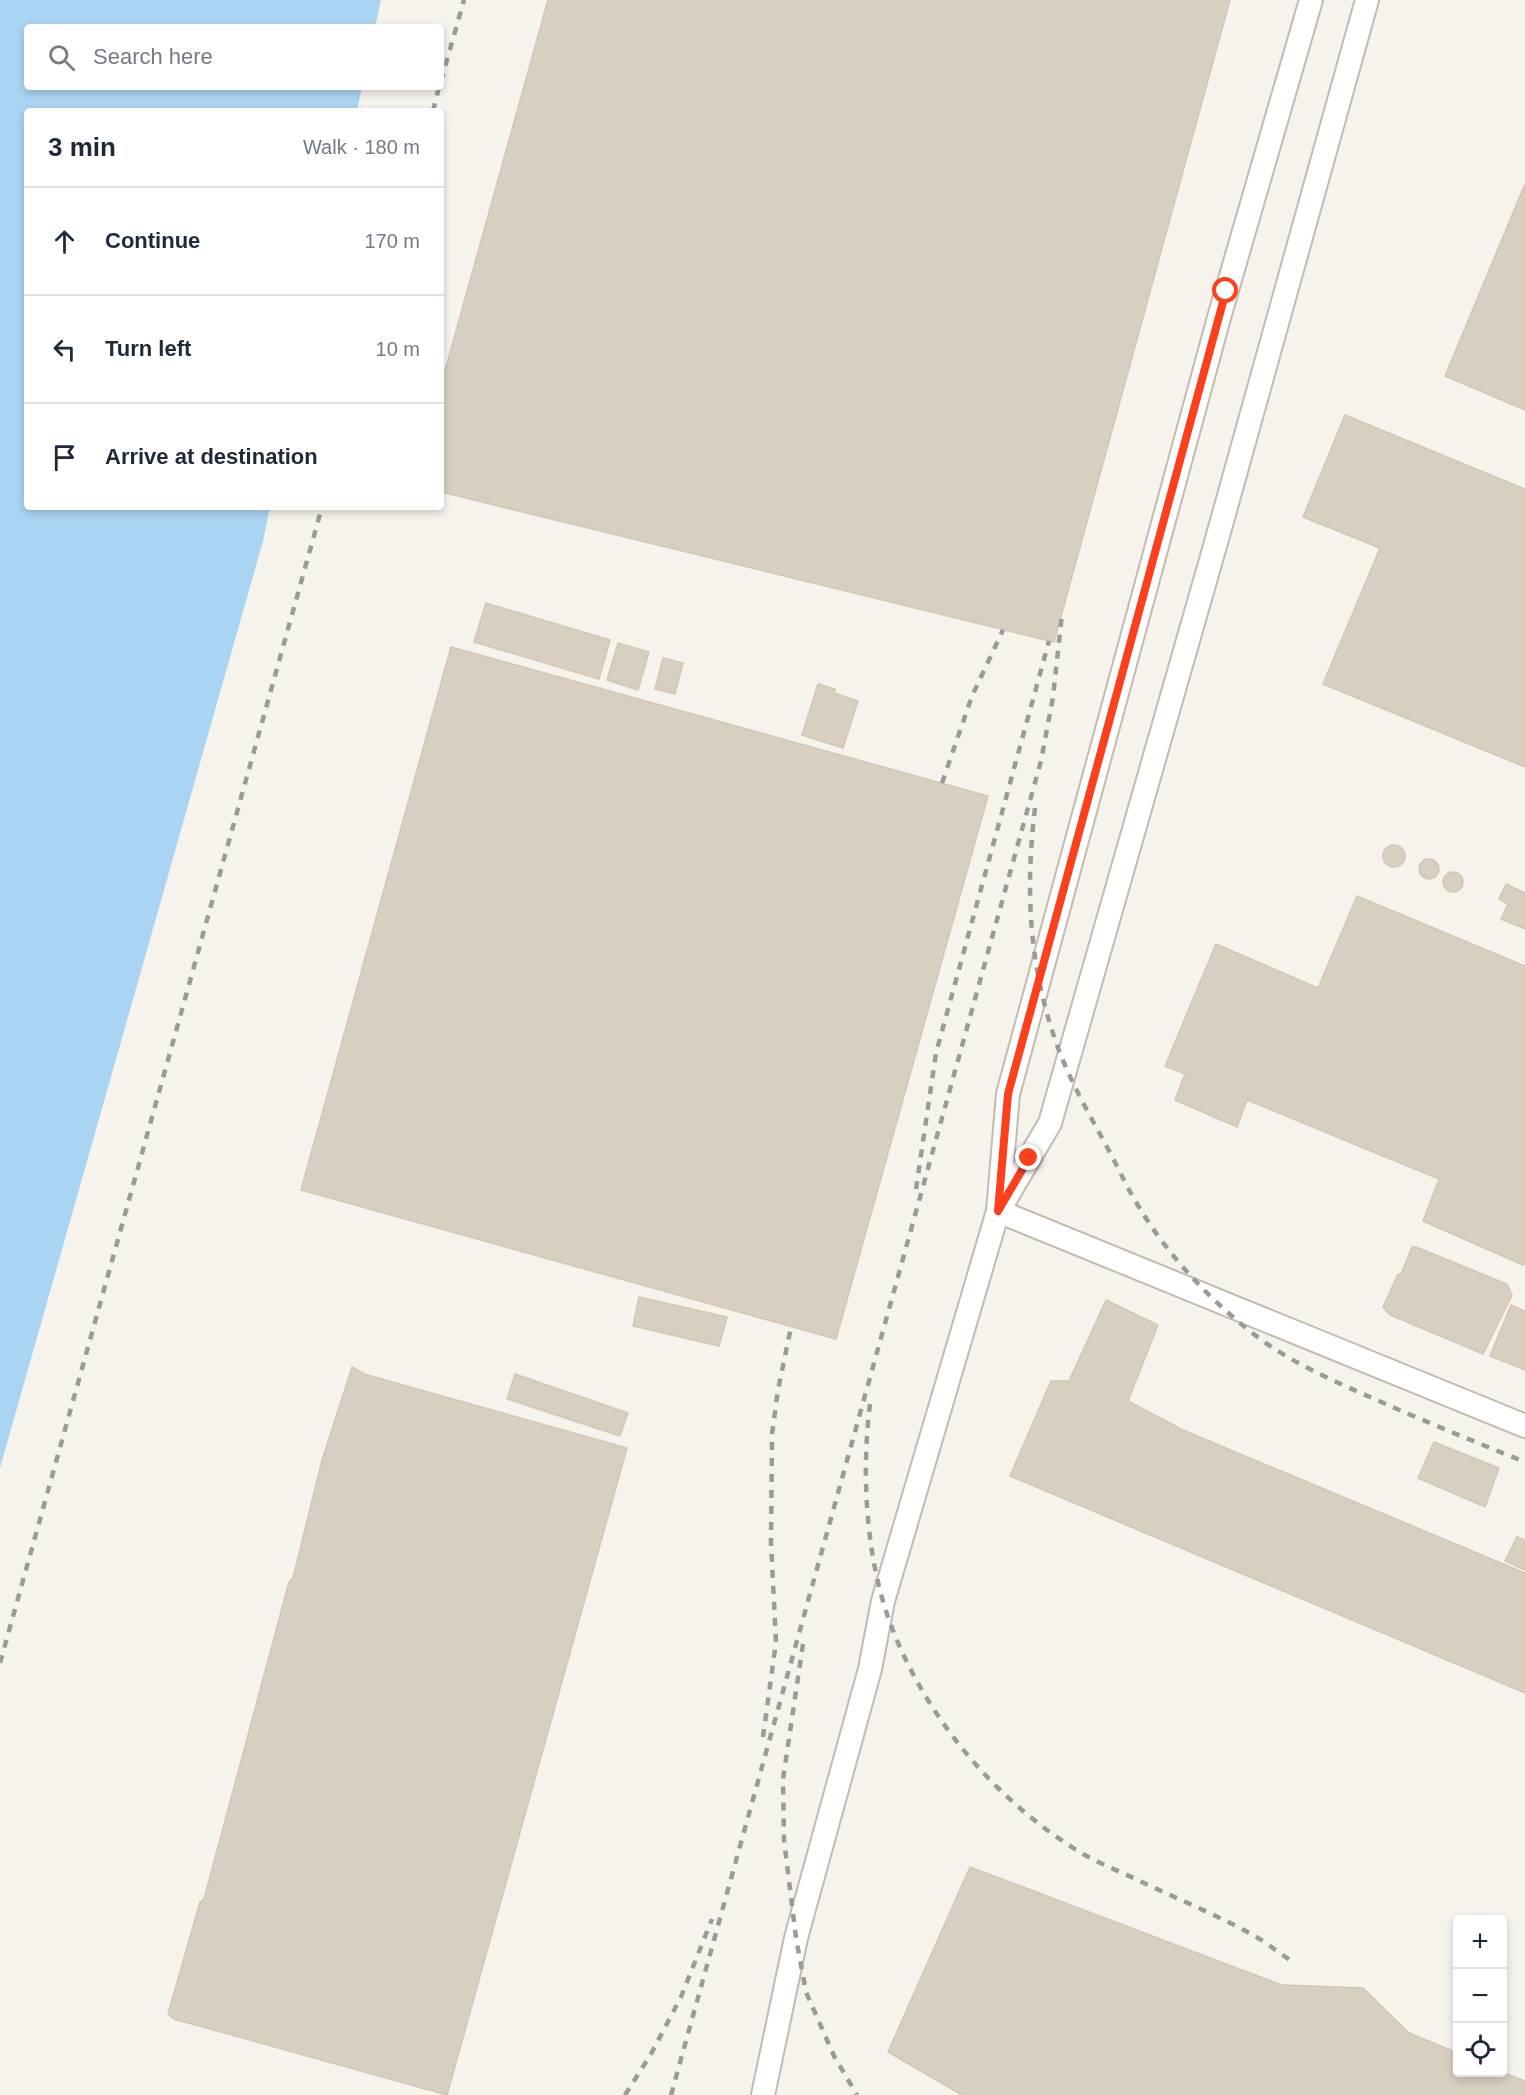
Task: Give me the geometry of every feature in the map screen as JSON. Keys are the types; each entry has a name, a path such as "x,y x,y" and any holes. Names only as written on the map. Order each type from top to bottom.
{"lane":[{"path":"763,2095 796,1938 870,1669 883,1601 998,1211 1008,1094 1220,314 1311,0"},
{"path":"998,1211 1050,1123 1217,539 1367,0"},
{"path":"998,1211 1525,1426"}],"water":[{"path":"0,0 381,0 376,24 24,24 24,90 361,90 358,108 24,108 24,510 269,510 263,541 0,1468"}],"building":[{"path":"548,0 1230,0 1054,642 444,493 444,374"},
{"path":"1525,184 1525,410 1445,376"},
{"path":"1345,415 1525,489 1525,767 1323,684 1380,548 1303,517"},
{"path":"486,603 610,640 599,679 474,642"},
{"path":"618,643 649,652 638,690 607,680"},
{"path":"451,647 988,796 836,1339 301,1190"},
{"path":"663,658 683,663 675,694 655,689"},
{"path":"818,684 835,689 834,693 858,701 843,748 802,735"},
{"path":"1394,845 1402,848 1405,856 1402,864 1394,867 1386,864 1383,856 1386,848"},
{"path":"1429,859 1436,862 1439,869 1436,876 1429,879 1422,876 1419,869 1422,862"},
{"path":"1449,872 1457,872 1463,878 1463,886 1457,892 1449,892 1443,886 1443,878"},
{"path":"1506,884 1525,893 1525,929 1501,919 1508,904 1499,899"},
{"path":"1357,896 1525,966 1525,1261 1523,1265 1423,1221 1439,1179 1247,1100 1237,1127 1175,1100 1185,1074 1165,1066 1216,944 1318,988"},
{"path":"1412,1247 1507,1284 1512,1295 1483,1354 1390,1315 1383,1307 1398,1274 1401,1274"},
{"path":"639,1297 727,1317 719,1346 633,1326"},
{"path":"1106,1300 1158,1325 1128,1401 1183,1430 1525,1573 1525,1693 1010,1476 1051,1381 1069,1381"},
{"path":"1511,1305 1525,1311 1525,1370 1490,1356"},
{"path":"352,1367 364,1374 627,1448 447,2095 174,2019 168,2014 200,1902 204,1899 289,1582 293,1578 322,1460"},
{"path":"515,1374 628,1413 620,1436 507,1399"},
{"path":"1434,1442 1499,1468 1485,1507 1418,1478"},
{"path":"1517,1537 1525,1540 1525,1570 1505,1561"},
{"path":"970,1867 1282,1985 1363,1988 1409,2033 1453,2051 1453,2077 1507,2077 1507,2074 1525,2081 1525,2095 962,2095 888,2052"}],"railway":[{"path":"444,70 464,0"},
{"path":"434,108 438,90"},
{"path":"0,1663 321,510"},
{"path":"671,2095 1041,761 1053,697 1062,614"},
{"path":"942,783 972,696 1003,630"},
{"path":"916,1189 936,1053 1049,641"},
{"path":"1035,808 1030,898 1035,957 1048,1016 1062,1058 1080,1097 1135,1200 1162,1242 1219,1305 1264,1342 1308,1368 1355,1390 1525,1462"},
{"path":"763,1737 776,1642 771,1543 772,1434 791,1327"},
{"path":"870,1404 866,1488 876,1575 892,1628 907,1662 946,1727 995,1785 1022,1810 1083,1854 1238,1927 1262,1940 1293,1962"},
{"path":"803,1644 783,1779 784,1840 796,1938 806,1992 834,2056 857,2095"},
{"path":"625,2095 651,2054 681,1997 712,1919"}],"route":[{"path":"1029,1158 998,1211 1008,1094 1226,291"}]}
